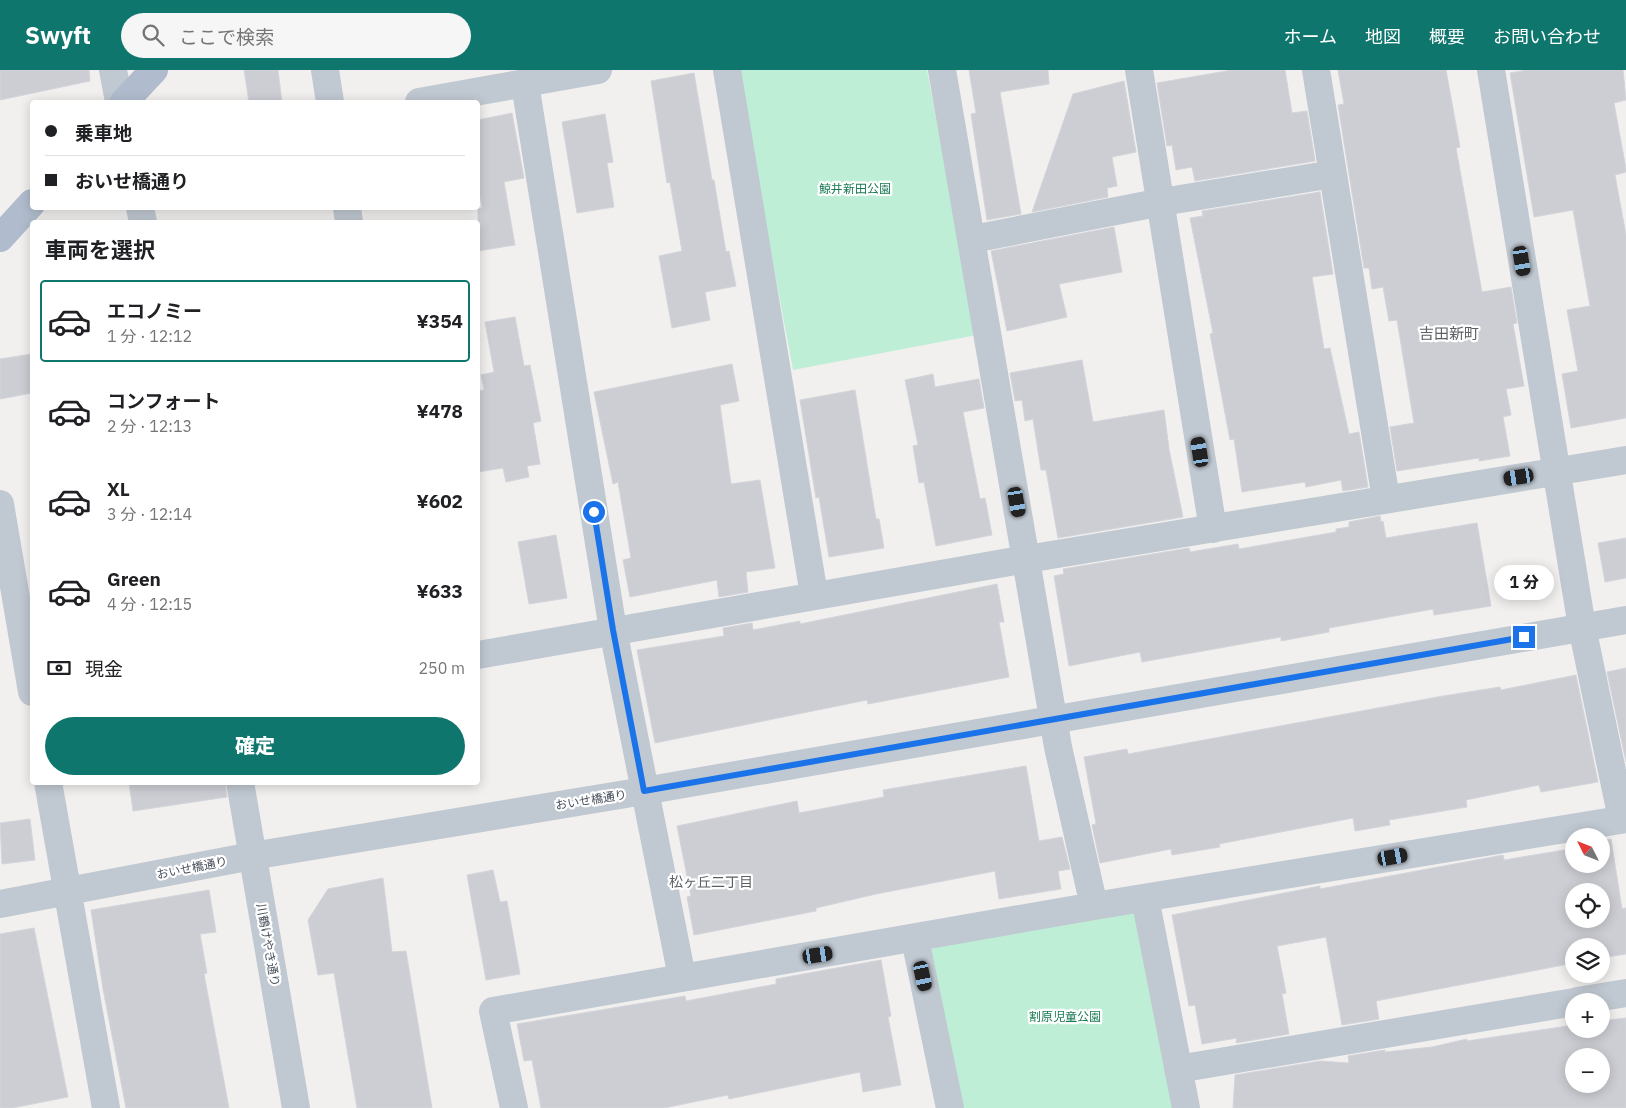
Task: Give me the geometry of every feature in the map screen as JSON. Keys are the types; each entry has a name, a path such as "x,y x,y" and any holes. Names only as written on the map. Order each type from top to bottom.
{"main road":[{"path":"126,100 154,70"},
{"path":"0,238 30,205"}],"street":[{"path":"113,70 119,100"},
{"path":"325,70 330,100"},
{"path":"428,100 519,80 598,70"},
{"path":"726,70 814,596"},
{"path":"942,70 973,239 1054,720 1094,906"},
{"path":"1139,70 1162,202 1212,529"},
{"path":"1316,70 1386,499"},
{"path":"514,1108 494,1011 682,977 915,939 1094,906 1624,819 1582,627 1491,70"},
{"path":"519,80 613,630 682,977"},
{"path":"973,239 1162,202 1333,174"},
{"path":"480,655 1027,559 1626,460"},
{"path":"0,504 30,680"},
{"name":"おいせ橋通り","path":"0,904 252,856 644,791 1626,620"},
{"path":"49,785 106,1108"},
{"name":"川鶴けやき通り","path":"240,785 296,1108"},
{"path":"1145,898 1186,1108"},
{"path":"915,939 942,1107"},
{"path":"1610,996 1626,993"},
{"path":"1178,1069 1565,1004"}],"green space":[{"name":"鯨井新田公園","path":"737,70 927,70 977,335 793,370"},
{"name":"割原児童公園","path":"1138,912 1175,1108 957,1108 927,948"}],"building":[{"path":"0,70 89,70 90,81 0,100"},
{"path":"244,70 278,70 282,100 249,100"},
{"path":"969,70 1048,70 1049,84 1000,92 1021,214 987,220 971,114 976,113"},
{"path":"1232,70 1285,70 1292,113 1307,111 1315,161 1195,181 1192,167 1176,170 1172,145 1167,146 1157,83"},
{"path":"1338,70 1446,70 1460,147 1456,148 1482,292 1511,287 1517,323 1513,324 1524,386 1506,389 1511,415 1503,417 1510,456 1479,461 1479,458 1397,471 1390,427 1414,423 1397,320 1389,321 1383,287 1372,289 1369,268 1364,268 1338,105 1344,104"},
{"path":"1527,70 1623,70 1626,100 1614,103 1626,169 1626,172 1615,175 1626,235 1626,418 1571,428 1562,374 1578,371 1567,310 1590,306 1573,210 1534,217 1510,73"},
{"path":"694,73 726,252 729,251 736,286 705,292 710,320 672,328 659,256 682,251 670,182 667,183 651,81"},
{"path":"1124,81 1136,152 1112,157 1117,186 1107,188 1108,197 1032,212 1073,94"},
{"path":"512,113 524,178 504,182 515,245 480,251 480,220 478,220 478,210 482,208 480,194 480,120"},
{"path":"605,114 613,162 607,163 614,207 577,213 562,122"},
{"path":"1320,192 1333,274 1312,277 1324,349 1330,348 1349,434 1359,432 1368,487 1343,491 1341,480 1306,487 1305,482 1242,492 1234,439 1230,440 1210,334 1213,333 1190,218 1203,216 1202,211"},
{"path":"1114,227 1122,272 1059,284 1067,317 1007,331 991,251"},
{"path":"515,317 524,366 530,365 541,421 533,423 540,464 527,466 529,477 506,482 503,468 480,472 480,391 484,390 481,375 494,372 485,322"},
{"path":"30,354 30,393 0,399 0,359"},
{"path":"1082,360 1093,422 1164,410 1169,449 1183,517 1058,538 1046,470 1041,470 1033,419 1025,421 1022,400 1015,401 1010,373"},
{"path":"732,364 739,401 720,405 731,484 760,480 775,568 746,572 748,592 719,597 717,580 630,597 623,560 631,558 618,482 613,484 594,392"},
{"path":"933,374 935,387 979,379 984,408 963,412 980,499 985,498 992,535 936,546 924,482 919,483 913,446 918,445 905,380"},
{"path":"855,390 876,519 879,519 884,548 829,557 819,497 816,498 800,400"},
{"path":"1380,516 1381,522 1383,521 1386,538 1477,523 1491,606 1434,615 1433,609 1329,628 1329,632 1281,641 1281,637 1142,662 1140,652 1069,666 1054,576 1064,574 1063,569 1189,548 1190,552 1238,544 1239,549 1336,532 1336,529 1349,527 1349,522"},
{"path":"556,535 567,598 529,604 518,542"},
{"path":"1626,538 1626,578 1605,582 1598,543"},
{"path":"997,584 1004,622 999,622 1009,677 868,704 867,700 655,743 637,650 724,636 723,628 752,623 753,630 800,621 800,624"},
{"path":"1626,668 1626,762 1607,672"},
{"path":"1576,675 1598,782 1541,792 1539,785 1466,800 1467,807 1389,820 1390,825 1355,831 1353,818 1219,844 1220,847 1172,855 1171,849 1100,863 1092,825 1096,824 1084,757 1127,749 1128,754 1443,696 1500,687 1501,690"},
{"path":"1026,766 1039,841 1062,837 1070,869 1058,871 1061,889 999,899 995,871 876,894 816,908 816,911 694,935 687,897 691,896 677,826 797,801 799,813 884,797 883,790"},
{"path":"129,785 225,785 227,797 133,811"},
{"path":"30,819 35,860 2,864 0,823"},
{"path":"1611,839 1622,909 1626,908 1626,954 1610,957 1610,938 1565,938 1565,965 1376,1001 1379,1019 1342,1025 1326,937 1277,946 1286,993 1282,994 1289,1034 1236,1043 1237,1038 1202,1044 1195,1005 1189,1006 1172,915 1320,886 1320,889 1503,855 1504,860 1565,850 1565,873 1610,873"},
{"path":"493,870 500,902 507,901 520,974 486,980 467,875"},
{"path":"383,878 392,952 406,951 432,1108 357,1108 334,973 318,975 308,920 328,889"},
{"path":"209,890 216,932 200,934 207,973 204,974 229,1108 126,1108 103,989 91,910"},
{"path":"34,928 68,1097 12,1108 0,1108 0,934"},
{"path":"881,960 891,1016 888,1017 901,1085 863,1092 860,1072 729,1099 728,1095 664,1108 541,1108 532,1060 524,1061 517,1024 685,996 686,1001 776,984 776,979"},
{"path":"1626,1018 1626,1108 1233,1108 1235,1075 1320,1061 1349,1063 1348,1056 1385,1050 1385,1052 1432,1047 1467,1039 1467,1041 1565,1026 1565,1038 1610,1038 1610,1020"}],"district":[{"name":"吉田新町","path":"1449,334"},
{"name":"松ヶ丘二丁目","path":"711,882"}],"route":[{"path":"594,512 613,630 644,791 1524,637"}]}
